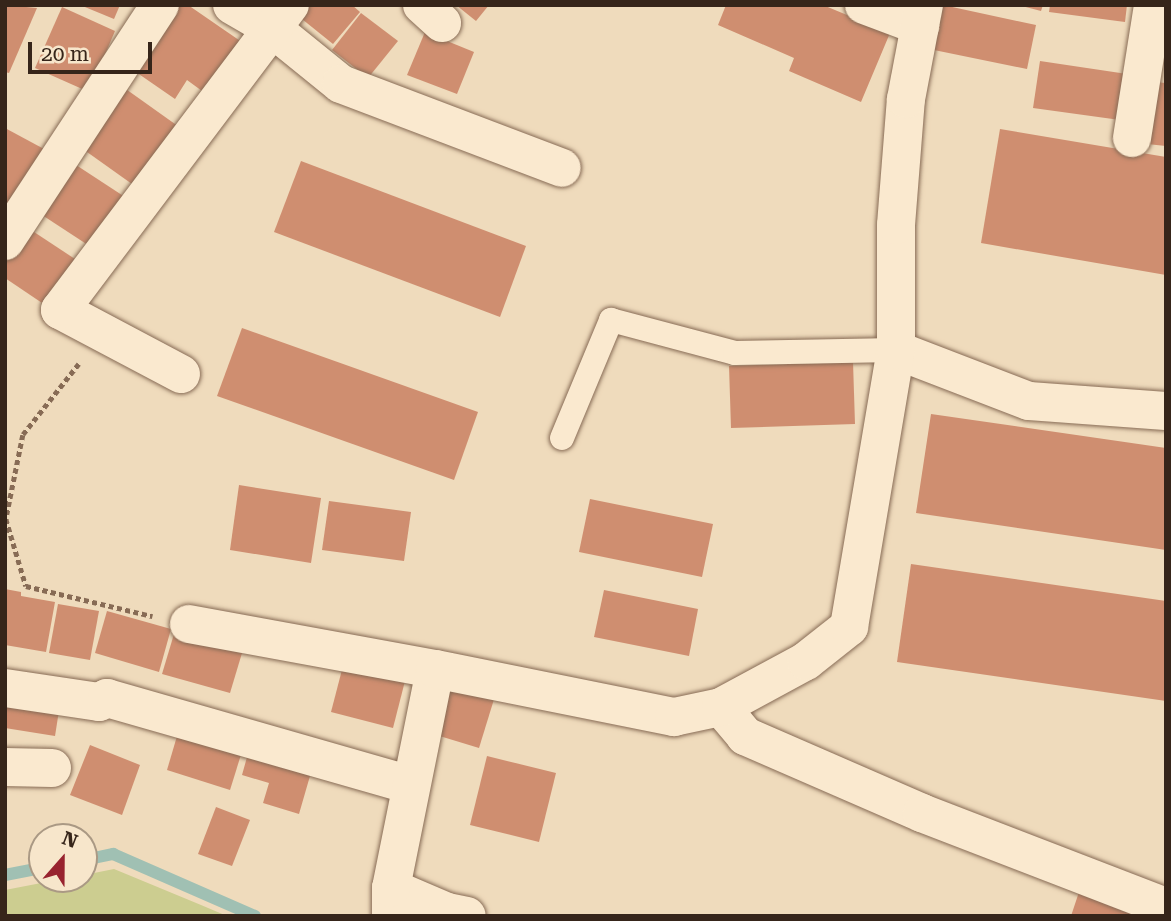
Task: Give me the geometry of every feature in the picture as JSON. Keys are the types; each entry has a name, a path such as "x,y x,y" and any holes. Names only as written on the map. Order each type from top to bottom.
{"street":[{"path":"5,241 160,5"},
{"path":"232,5 281,17 341,83 562,168"},
{"path":"189,624 435,669 674,718 721,707 806,661 849,627 896,351 896,225 906,99 922,16 864,5"},
{"path":"1132,138 1153,5"},
{"path":"181,374 60,310 281,17"},
{"path":"896,351 1029,401 1166,411"},
{"path":"435,669 410,785 391,902 467,916"},
{"path":"5,688 99,702 107,698 410,785"},
{"path":"721,707 745,736 922,813 1166,907"},
{"path":"5,767 52,768"}],"lane":[{"path":"562,438 611,320 735,353 896,351"}],"path":[{"path":"103,332 23,435 6,519 26,586 189,624"}],"green space":[{"path":"114,869 227,916 5,916 5,890 28,886 28,893 98,893 98,872"}],"building":[{"path":"5,5 37,8 9,73 5,72"},
{"path":"80,5 120,5 114,19"},
{"path":"178,5 188,5 249,47 213,99 187,80 175,99 133,70"},
{"path":"296,5 352,5 360,12 333,44 292,11"},
{"path":"456,5 489,5 476,21"},
{"path":"726,5 823,5 890,33 861,102 789,71 794,58 718,25"},
{"path":"943,5 1036,25 1027,69 934,50"},
{"path":"1018,5 1043,5 1041,11"},
{"path":"1050,5 1127,5 1125,22 1049,12"},
{"path":"62,7 115,31 89,92 35,68"},
{"path":"361,13 398,41 368,78 332,50"},
{"path":"425,32 474,52 457,94 407,75"},
{"path":"1040,61 1127,74 1120,120 1033,108"},
{"path":"1154,82 1166,83 1166,146 1147,144"},
{"path":"123,87 182,129 139,189 80,147"},
{"path":"5,128 44,149 5,213"},
{"path":"1000,129 1166,157 1166,275 981,243"},
{"path":"301,161 526,246 500,317 274,232"},
{"path":"73,163 128,199 94,249 39,213"},
{"path":"28,228 78,261 48,307 5,278 5,263"},
{"path":"242,328 478,412 454,480 217,396"},
{"path":"853,362 855,424 731,428 729,366"},
{"path":"931,414 1166,448 1166,550 916,513"},
{"path":"239,485 321,498 311,563 230,550"},
{"path":"590,499 713,524 702,577 579,552"},
{"path":"329,501 411,512 404,561 322,550"},
{"path":"911,564 1166,601 1166,701 897,662"},
{"path":"5,589 21,592 21,596 55,602 46,652 5,645"},
{"path":"604,590 698,609 689,656 594,637"},
{"path":"58,604 99,611 90,660 49,653"},
{"path":"107,611 171,629 159,672 95,653"},
{"path":"174,634 242,653 230,693 162,674"},
{"path":"344,662 406,677 393,728 331,712"},
{"path":"449,681 495,696 479,748 433,734"},
{"path":"60,704 55,736 5,728 5,706"},
{"path":"180,726 244,745 230,790 167,770"},
{"path":"90,745 140,765 122,815 70,795"},
{"path":"249,750 312,769 299,814 263,803 269,783 242,775"},
{"path":"487,756 556,773 539,842 470,825"},
{"path":"216,807 250,820 232,866 198,854"},
{"path":"1079,892 1135,912 1133,916 1071,916"}],"waterway":[{"path":"98,857 113,854 255,916"},
{"path":"5,875 28,871"}]}
